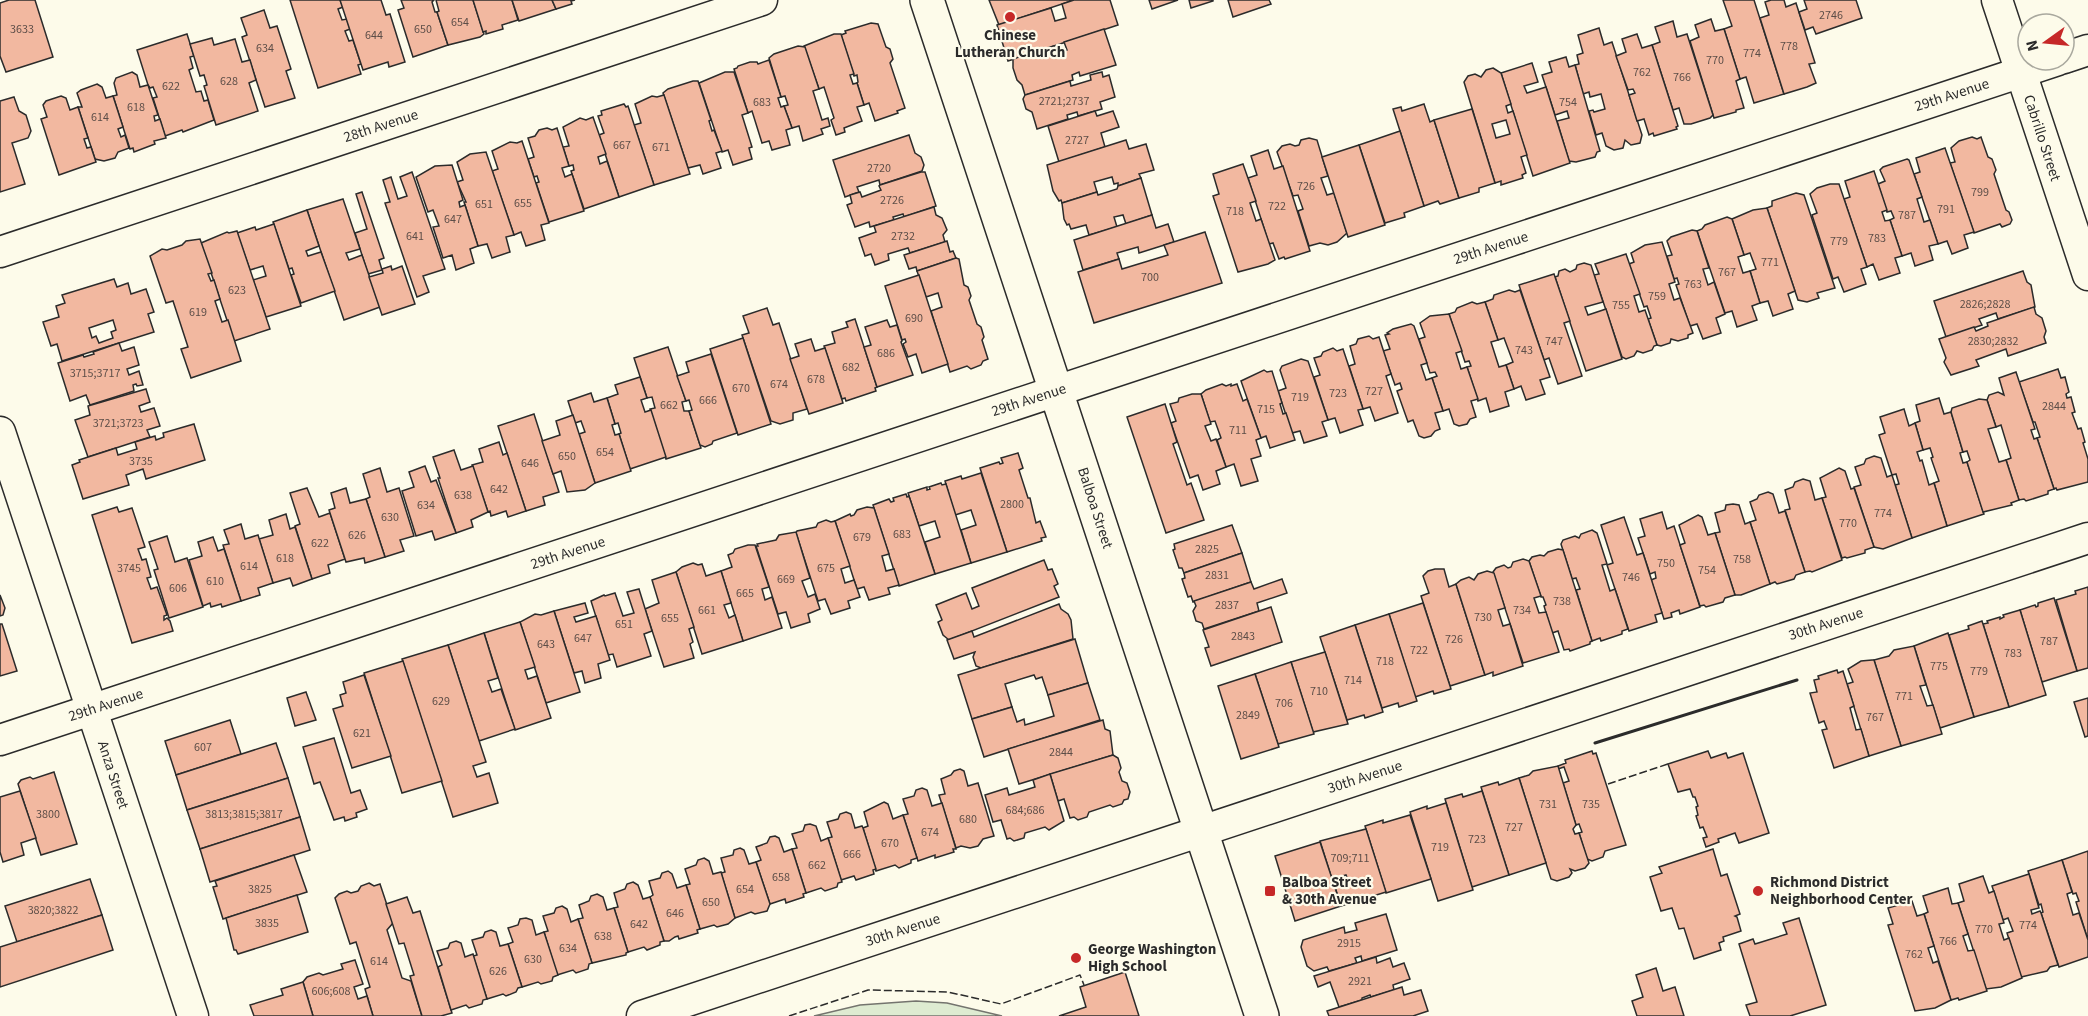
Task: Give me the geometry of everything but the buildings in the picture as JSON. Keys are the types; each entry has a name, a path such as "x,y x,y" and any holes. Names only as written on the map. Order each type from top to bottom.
{"street":[{"name":"28th Avenue","path":"0,252 762,0"},
{"name":"Balboa Street","path":"927,0 1262,1016"},
{"name":"Cabrillo Street","path":"1997,0 2016,57"},
{"name":"29th Avenue","path":"0,740 2021,72"},
{"name":"Cabrillo Street","path":"2021,72 2088,275"},
{"name":"Anza Street","path":"0,432 193,1016"},
{"name":"30th Avenue","path":"642,1016 2088,538"}],"green space":[{"path":"916,1001 947,1003 1002,1016 814,1016 860,1005"}],"fence":[{"path":"1608,784 1668,764"},
{"path":"789,1016 868,990 948,992 1001,1004 1080,975 1084,985"}],"wall":[{"path":"1595,743 1797,680"}],"place":[{"name":"Chinese Lutheran Church","path":"1010,17"},
{"name":"Balboa Street & 30th Avenue","path":"1270,891"},
{"name":"Richmond District Neighborhood Center","path":"1758,891"},
{"name":"George Washington High School","path":"1076,958"}]}
